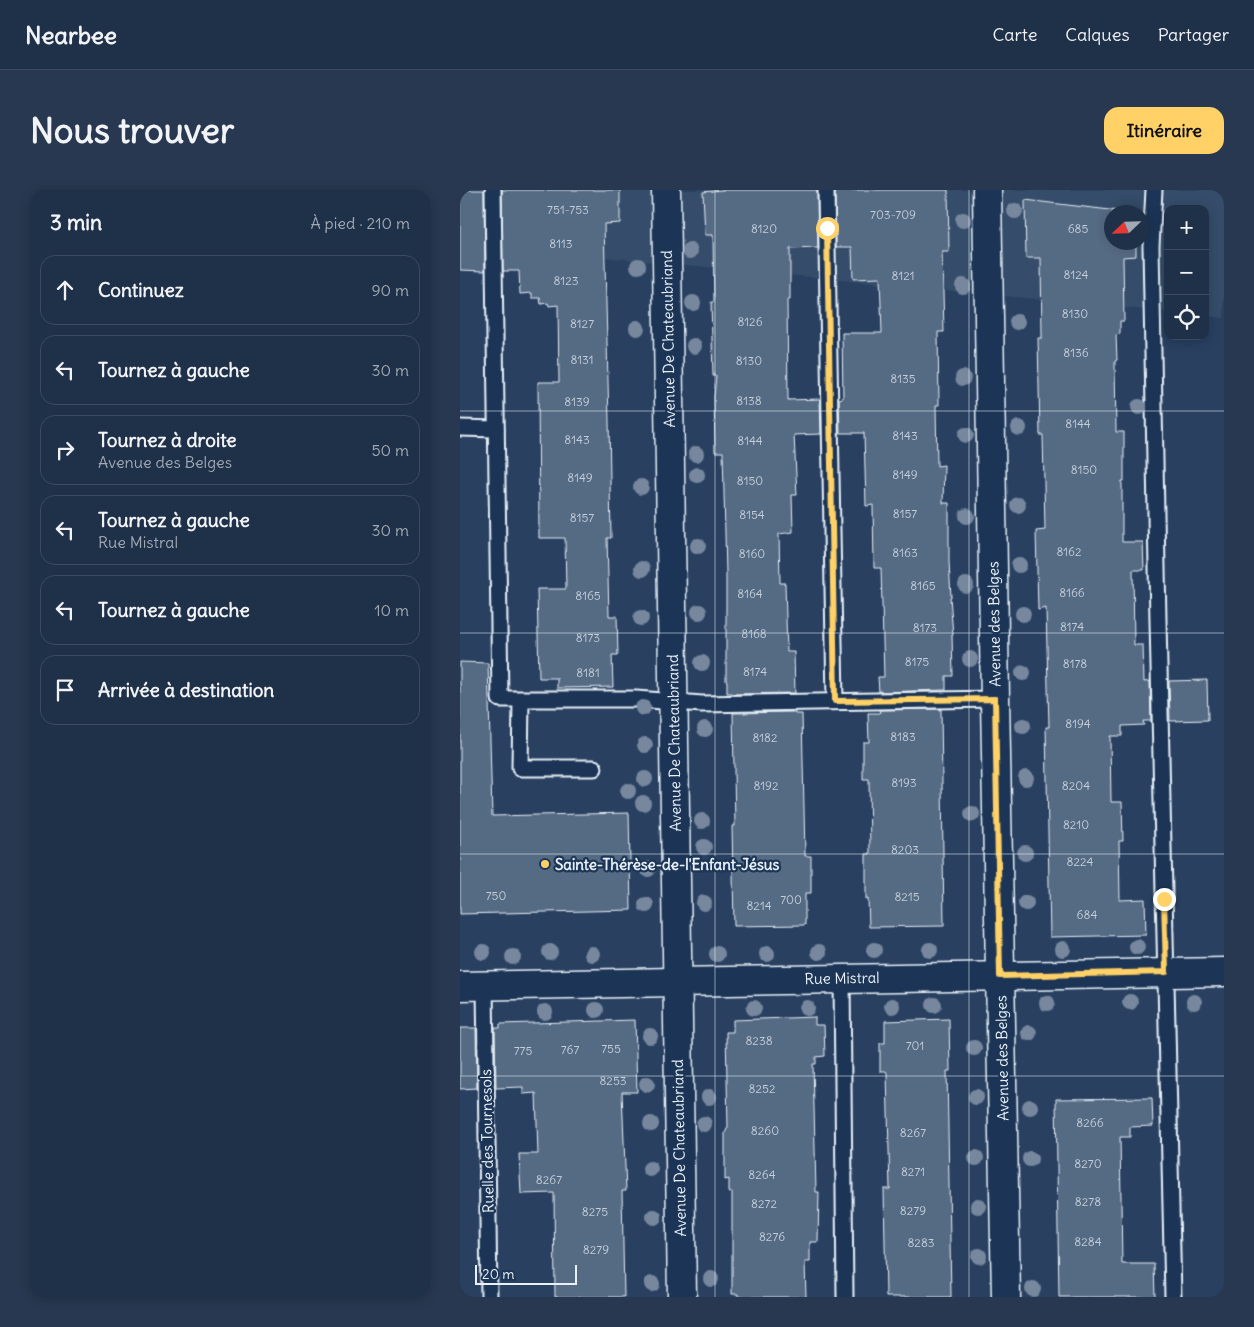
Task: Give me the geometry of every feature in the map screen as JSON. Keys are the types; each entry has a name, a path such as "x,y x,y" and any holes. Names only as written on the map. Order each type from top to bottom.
{"street":[{"name":"Avenue De Chateaubriand","path":"666,190 682,1297"},
{"name":"Avenue des Belges","path":"987,190 1006,1297"},
{"name":"Rue Mistral","path":"473,986 1224,972"}],"lane":[{"path":"493,190 500,699 636,699 702,704 995,699"},
{"path":"826,190 835,701"},
{"path":"1154,190 1151,246 1173,1297"},
{"path":"460,428 496,429"},
{"path":"521,700 520,768 594,768"},
{"path":"842,978 845,1297"},
{"name":"Ruelle des Tournesols","path":"473,986 488,1297"}],"shaded area":[{"path":"460,190 1224,190 1224,318 1209,316 1209,205 1164,205 1164,312 460,243"}],"building":[{"path":"460,190 484,190 485,271 460,270"},
{"path":"502,190 620,190 620,223 604,224 611,538 607,538 609,616 617,616 618,655 612,655 613,687 557,688 557,678 539,678 537,589 566,589 565,538 539,538 538,382 559,382 558,305 549,306 548,303 541,304 540,298 532,298 532,293 520,294 519,271 503,271"},
{"path":"722,190 817,190 818,248 790,249 790,300 787,300 788,400 820,399 821,434 794,435 797,495 792,495 793,532 779,534 780,583 785,583 787,652 794,652 795,693 727,693 723,452 715,452 714,397 716,376 713,376 711,302 714,302 713,235 705,235 703,192"},
{"path":"835,190 948,190 949,252 942,252 944,332 938,332 939,405 936,405 937,466 944,465 943,503 949,503 953,676 946,676 946,690 879,692 878,677 884,677 881,568 874,568 873,505 866,506 864,433 840,433 839,399 843,398 842,333 882,333 880,278 853,279 852,247 836,247"},
{"path":"1025,200 1104,209 1104,250 1136,250 1136,256 1123,257 1124,321 1120,321 1120,334 1116,335 1116,432 1124,432 1122,542 1143,542 1144,570 1133,570 1134,645 1143,645 1144,682 1150,681 1151,721 1143,721 1144,725 1122,726 1122,736 1110,736 1111,802 1122,802 1123,841 1119,841 1120,900 1145,899 1146,935 1050,937 1046,727 1049,727 1046,608 1038,610 1036,531 1045,530 1043,435 1040,435 1038,338 1042,338 1041,258 1026,258"},
{"name":"Sainte-Thérèse-de-l'Enfant-Jésus","path":"460,662 488,663 492,816 629,813 631,910 460,914"},
{"path":"1207,680 1208,720 1170,721 1169,681"},
{"path":"941,709 944,926 869,927 868,898 866,899 866,854 870,854 869,779 863,779 863,742 869,742 868,713 880,713 879,710"},
{"path":"795,712 795,714 802,714 805,856 811,856 811,893 805,893 805,925 734,926 732,826 735,826 733,713"},
{"path":"815,1017 815,1025 824,1025 825,1056 816,1057 816,1064 813,1064 816,1192 819,1192 818,1242 810,1242 810,1262 805,1262 806,1297 738,1297 738,1294 732,1294 732,1192 729,1193 729,1179 725,1180 725,1133 728,1127 726,1032 733,1032 733,1020"},
{"path":"949,1019 950,1071 947,1071 951,1297 886,1297 884,1189 890,1189 887,1073 886,1071 880,1071 880,1043 885,1043 885,1021"},
{"path":"635,1020 637,1092 622,1092 626,1191 622,1191 624,1297 555,1297 554,1193 521,1194 519,1154 538,1154 536,1093 523,1094 523,1087 496,1088 495,1028 500,1028 500,1024"},
{"path":"460,1028 476,1028 477,1088 460,1089"},
{"path":"1152,1098 1153,1126 1130,1127 1130,1137 1120,1137 1122,1264 1154,1264 1155,1297 1059,1297 1056,1099"}],"place":[{"name":"Sainte-Thérèse-de-l'Enfant-Jésus","path":"545,864"}],"route":[{"path":"827,228 835,701 995,699 1000,976 1166,972 1164,899"}]}
